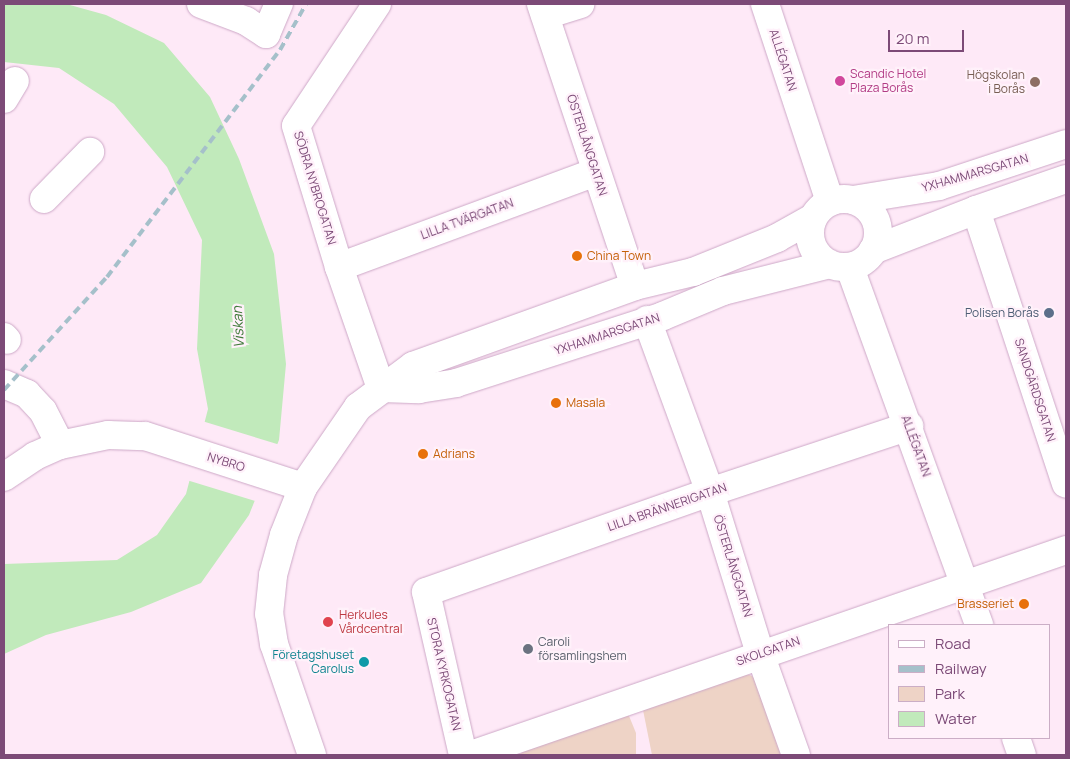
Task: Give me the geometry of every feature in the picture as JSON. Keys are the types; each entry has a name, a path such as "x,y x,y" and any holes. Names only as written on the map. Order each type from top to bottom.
{"street":[{"path":"201,4 246,21 266,34 280,4"},
{"name":"SÖDRA NYBROGATAN","path":"377,4 296,126 339,267 381,388"},
{"path":"543,9 580,4"},
{"name":"ALLÉGATAN","path":"765,4 832,207 812,244 840,266 909,426 979,624"},
{"name":"ÖSTERLÅNGGATAN","path":"543,9 635,286"},
{"name":"YXHAMMARSGATAN","path":"312,755 274,644 269,614 273,575 281,543 303,487 358,407 381,388 412,366 635,286 693,272 777,238 832,207 939,186 1066,144"},
{"path":"44,199 90,152"},
{"name":"LILLA TVÄRGATAN","path":"339,267 596,172"},
{"path":"840,266 873,250 976,210 1066,179"},
{"path":"832,207 873,215 878,239 873,250"},
{"name":"SANDGÄRDSGATAN","path":"976,210 1066,484"},
{"name":"YXHAMMARSGATAN","path":"381,388 419,389 456,383 647,320 724,291 840,266"},
{"name":"ÖSTERLÅNGGATAN","path":"647,320 710,492 760,654 796,755"},
{"path":"4,384 27,394 43,411 60,445"},
{"name":"LILLA BRÄNNERIGATAN","path":"426,592 710,492 909,426"},
{"name":"NYBRO","path":"4,477 60,445 108,435 145,436 303,487"},
{"name":"SKOLGATAN","path":"471,755 1066,550"},
{"name":"STORA KYRKOGATAN","path":"426,592 463,755"},
{"path":"1016,739 1022,755"}],"green space":[{"path":"739,670 756,678 781,755 652,755 642,705"},
{"path":"627,711 636,733 636,755 519,755 527,747"}],"water":[{"name":"Viskan","path":"4,4 70,5 106,15 164,43 210,97 239,159 274,254 286,364 279,440 249,515 201,583 131,612 46,635 4,654 4,564 117,560 157,535 186,494 208,409 197,349 202,240 167,167 114,104 59,68 4,62"}],"pier":[{"path":"202,421 279,445 262,503 184,479"}],"railway":[{"path":"4,390 107,277 280,50 306,4"}],"place":[{"name":"Scandic Hotel Plaza Borås","path":"840,81"},
{"name":"Högskolan i Borås","path":"1035,82"},
{"name":"China Town","path":"577,256"},
{"name":"Polisen Borås","path":"1049,313"},
{"name":"Masala","path":"556,403"},
{"name":"Adrians","path":"423,454"},
{"name":"Brasseriet","path":"1024,604"},
{"name":"Herkules Vårdcentral","path":"328,622"},
{"name":"Caroli församlingshem","path":"528,649"},
{"name":"Företagshuset Carolus","path":"364,662"}]}
